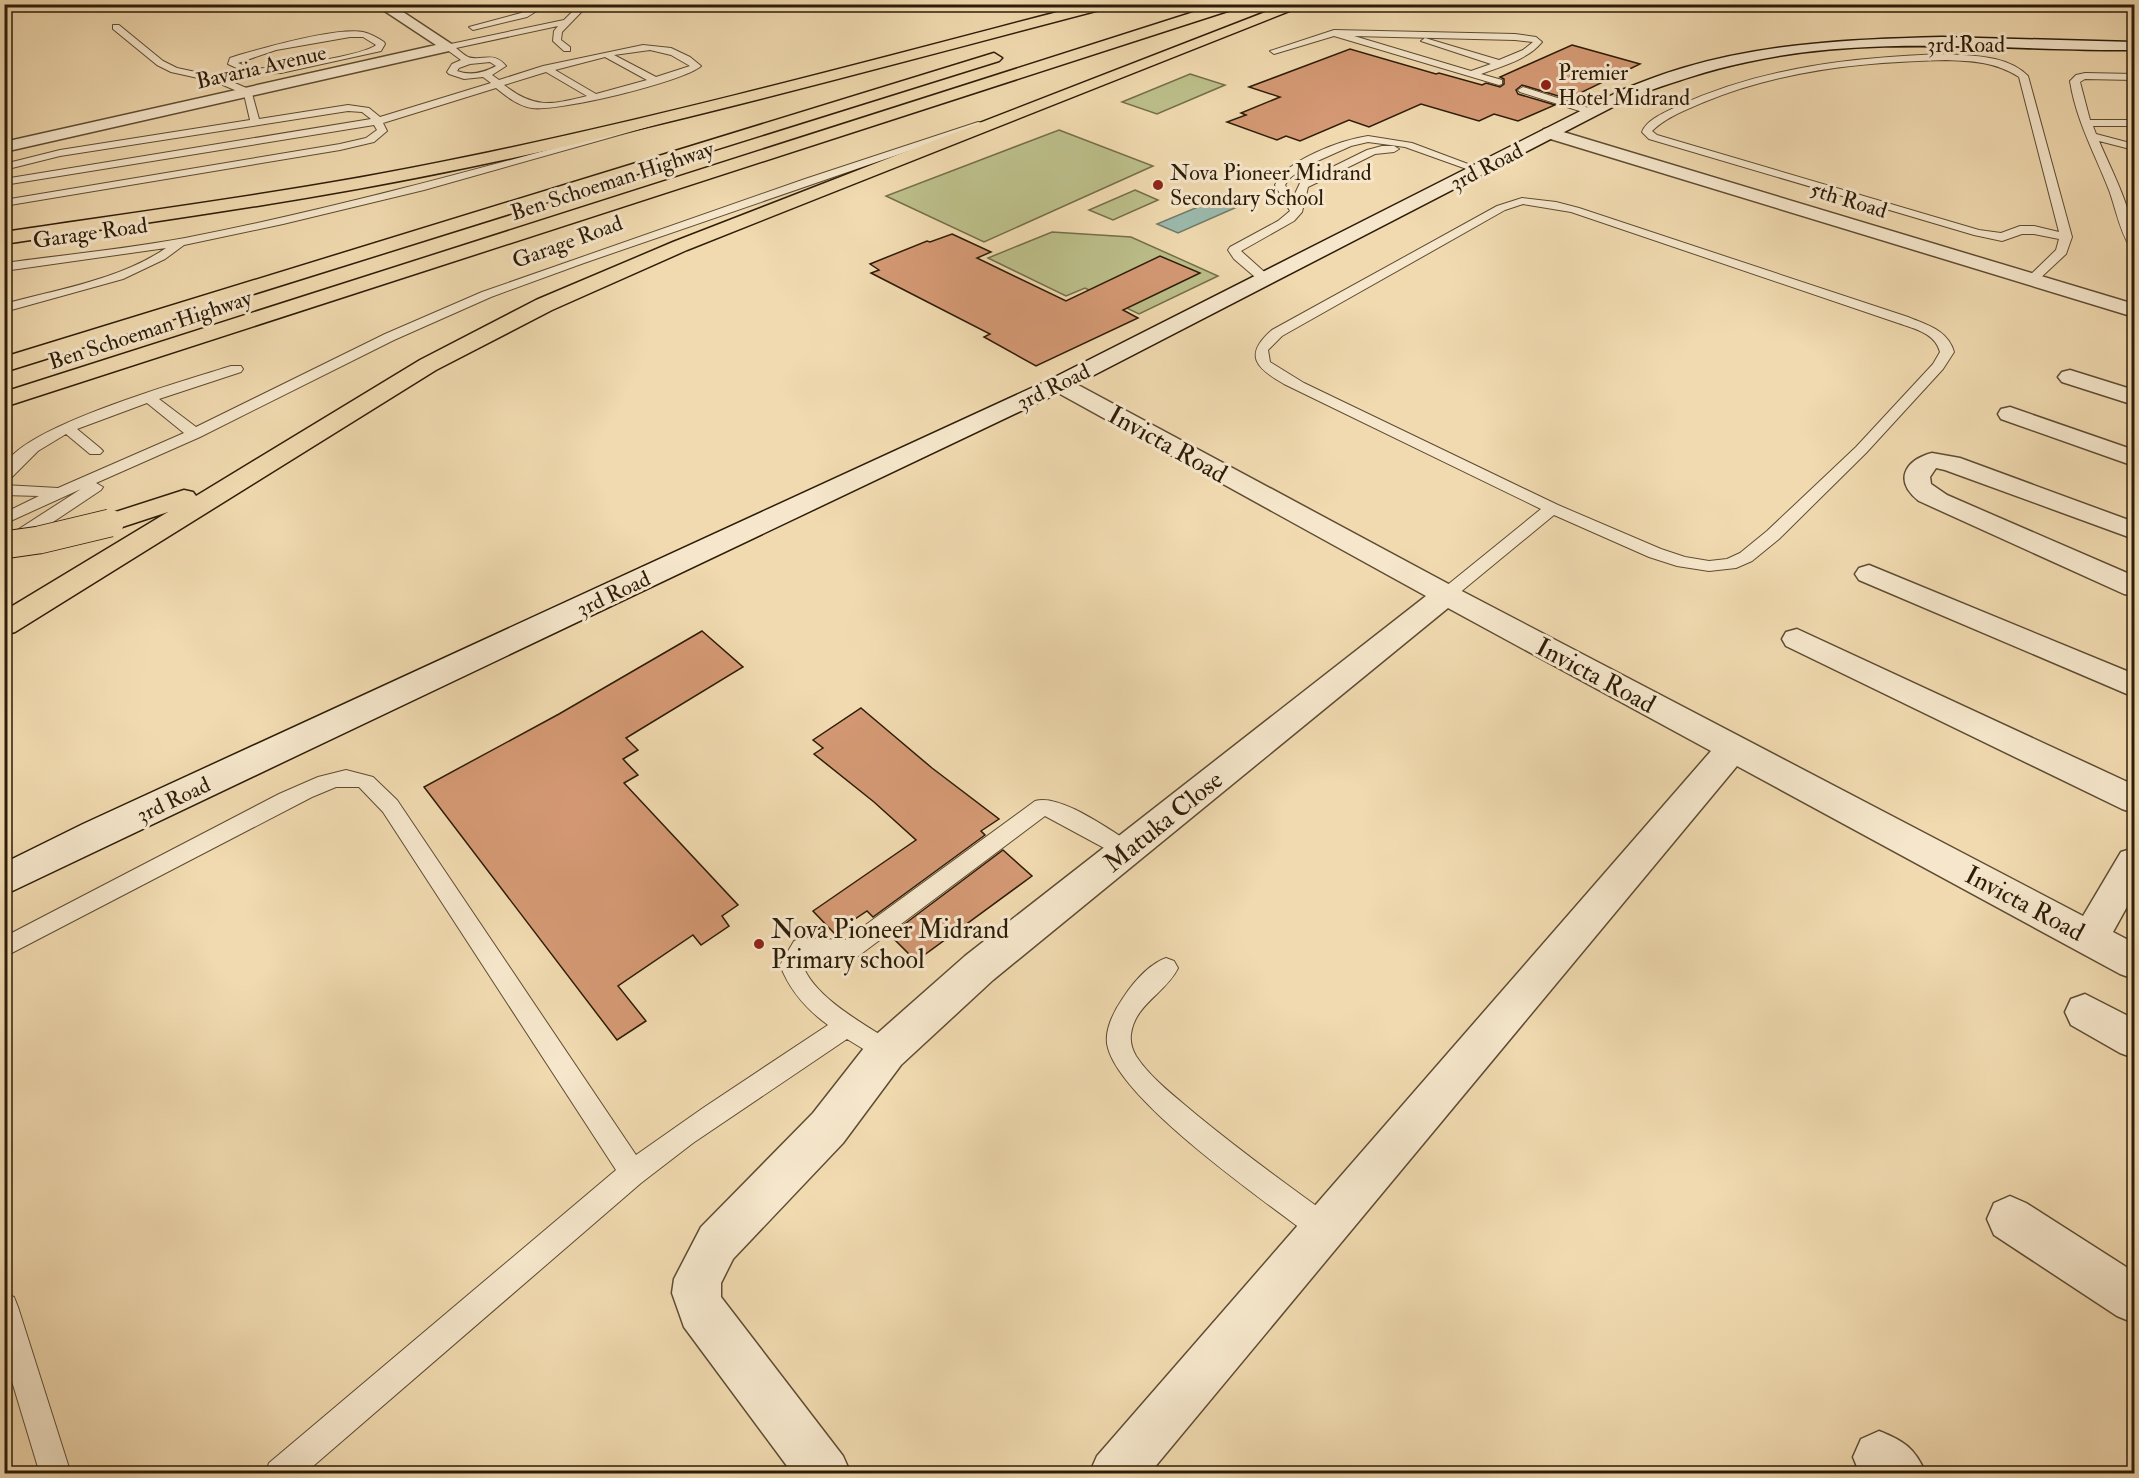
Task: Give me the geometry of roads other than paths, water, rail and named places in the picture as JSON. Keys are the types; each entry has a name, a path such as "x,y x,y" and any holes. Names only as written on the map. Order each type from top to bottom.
{"highway":[{"path":"4,238 190,211 430,170 689,113 1106,4"},
{"name":"Ben Schoeman Highway","path":"4,400 1235,4"},
{"path":"4,625 428,366 544,305 681,246 1300,4"},
{"name":"Ben Schoeman Highway","path":"4,365 1009,54"},
{"path":"4,249 190,211"},
{"path":"4,546 110,523 162,507 295,447"}],"street":[{"path":"381,4 449,47"},
{"name":"3rd Road","path":"4,880 96,834 1059,384 1550,133 1671,75 1716,62 1783,50 1842,45 1916,43 2134,45"},
{"name":"Bavaria Avenue","path":"4,147 449,47"},
{"name":"5th Road","path":"1550,133 2134,310"},
{"path":"2070,377 2134,398"},
{"name":"Invicta Road","path":"1059,384 1446,595 2134,962"},
{"path":"2010,414 2134,458"},
{"path":"2134,531 1951,463 1931,461 1921,466 1917,474 1917,482 1921,490 1938,501 2134,588"},
{"path":"1869,574 2134,686"},
{"name":"Matuka Close","path":"825,1473 701,1310 696,1293 698,1279 717,1243 828,1128 886,1052 979,968 1446,595"},
{"path":"1797,639 2134,800"},
{"path":"1115,1473 1733,748"},
{"path":"2090,938 2134,862"},
{"path":"2085,1012 2134,1040"},
{"path":"2010,1219 2134,1299"}],"lane":[{"path":"502,20 514,4"},
{"path":"473,27 532,12 544,4"},
{"path":"567,49 557,41 558,31 585,4"},
{"path":"516,17 518,32"},
{"path":"449,47 566,22"},
{"path":"116,27 160,63 174,70 219,80 248,92 255,122"},
{"path":"1334,33 1499,82"},
{"path":"1274,51 1334,33 1527,38 1539,42 1523,53 1471,74"},
{"path":"1396,33 1498,63"},
{"path":"219,80 253,71 281,70 359,54 378,49 381,44 366,35 351,34 261,51 233,60 233,64 253,71"},
{"path":"1454,35 1500,47"},
{"path":"449,47 468,62"},
{"path":"4,182 378,121 438,105 498,83 546,68 606,54 654,47 666,50 696,66 687,71 654,80 555,106 540,107 523,102 498,83 485,74"},
{"path":"1511,50 1523,53"},
{"path":"606,54 654,80"},
{"path":"2032,279 2062,251 2066,237 2023,76 2010,65 1972,59 1912,58 1829,65 1741,84 1690,105 1647,130 1648,134 1661,140 1978,233 2002,237 2020,230 2034,230 2066,237"},
{"path":"492,60 500,64 498,69 485,74 461,75 452,72 455,66 468,62 492,60"},
{"path":"546,68 593,96"},
{"path":"2134,76 2085,76 2076,78 2075,84 2129,236 2134,244"},
{"path":"1523,90 1592,112"},
{"path":"4,167 60,153 358,108 372,112 382,131 380,135 340,147 4,202"},
{"name":"Garage Road","path":"4,519 58,492 195,434 402,332 514,284 856,165 1025,112"},
{"name":"Garage Road","path":"4,267 183,242 283,221 420,188 689,113"},
{"path":"2088,123 2134,123"},
{"path":"2094,137 2134,147"},
{"path":"1296,212 1280,185 1283,177 1302,164 1352,142 1368,139 1392,141 1479,170"},
{"path":"1266,280 1238,256 1234,249 1241,243 1289,219 1296,212 1300,191 1304,185 1371,152 1382,149 1427,153"},
{"path":"2116,195 2134,199"},
{"path":"1522,201 1575,210 1904,320 1937,335 1946,346 1947,352 1938,366 1861,450 1773,536 1738,561 1709,566 1683,562 1655,553 1552,508 1288,381 1264,364 1259,355 1261,348 1266,341 1286,327 1501,208 1522,201"},
{"name":"Garage Road","path":"4,308 119,275 149,264 183,242"},
{"path":"4,477 32,448 67,428 236,369"},
{"path":"149,398 195,434"},
{"path":"67,428 95,451"},
{"name":"Garage Road","path":"4,546 142,456"},
{"path":"4,490 58,492"},
{"path":"1446,595 1552,508"},
{"path":"4,948 286,800 323,784 348,778 367,783 390,806 633,1173"},
{"path":"886,1052 806,993 794,976 791,965 802,948 849,950 1042,807 1056,810 1126,850"},
{"path":"1166,968 1152,981 1120,1022 1119,1049 1142,1083 1240,1165 1323,1228"},
{"path":"280,1473 633,1173 758,1084 809,1053 848,1025"},
{"path":"4,1308 56,1473"}],"place":[{"name":"Premier Hotel Midrand","path":"1546,85"},
{"name":"Nova Pioneer Midrand Secondary School","path":"1158,185"},
{"name":"Nova Pioneer Midrand Primary school","path":"759,944"}]}
